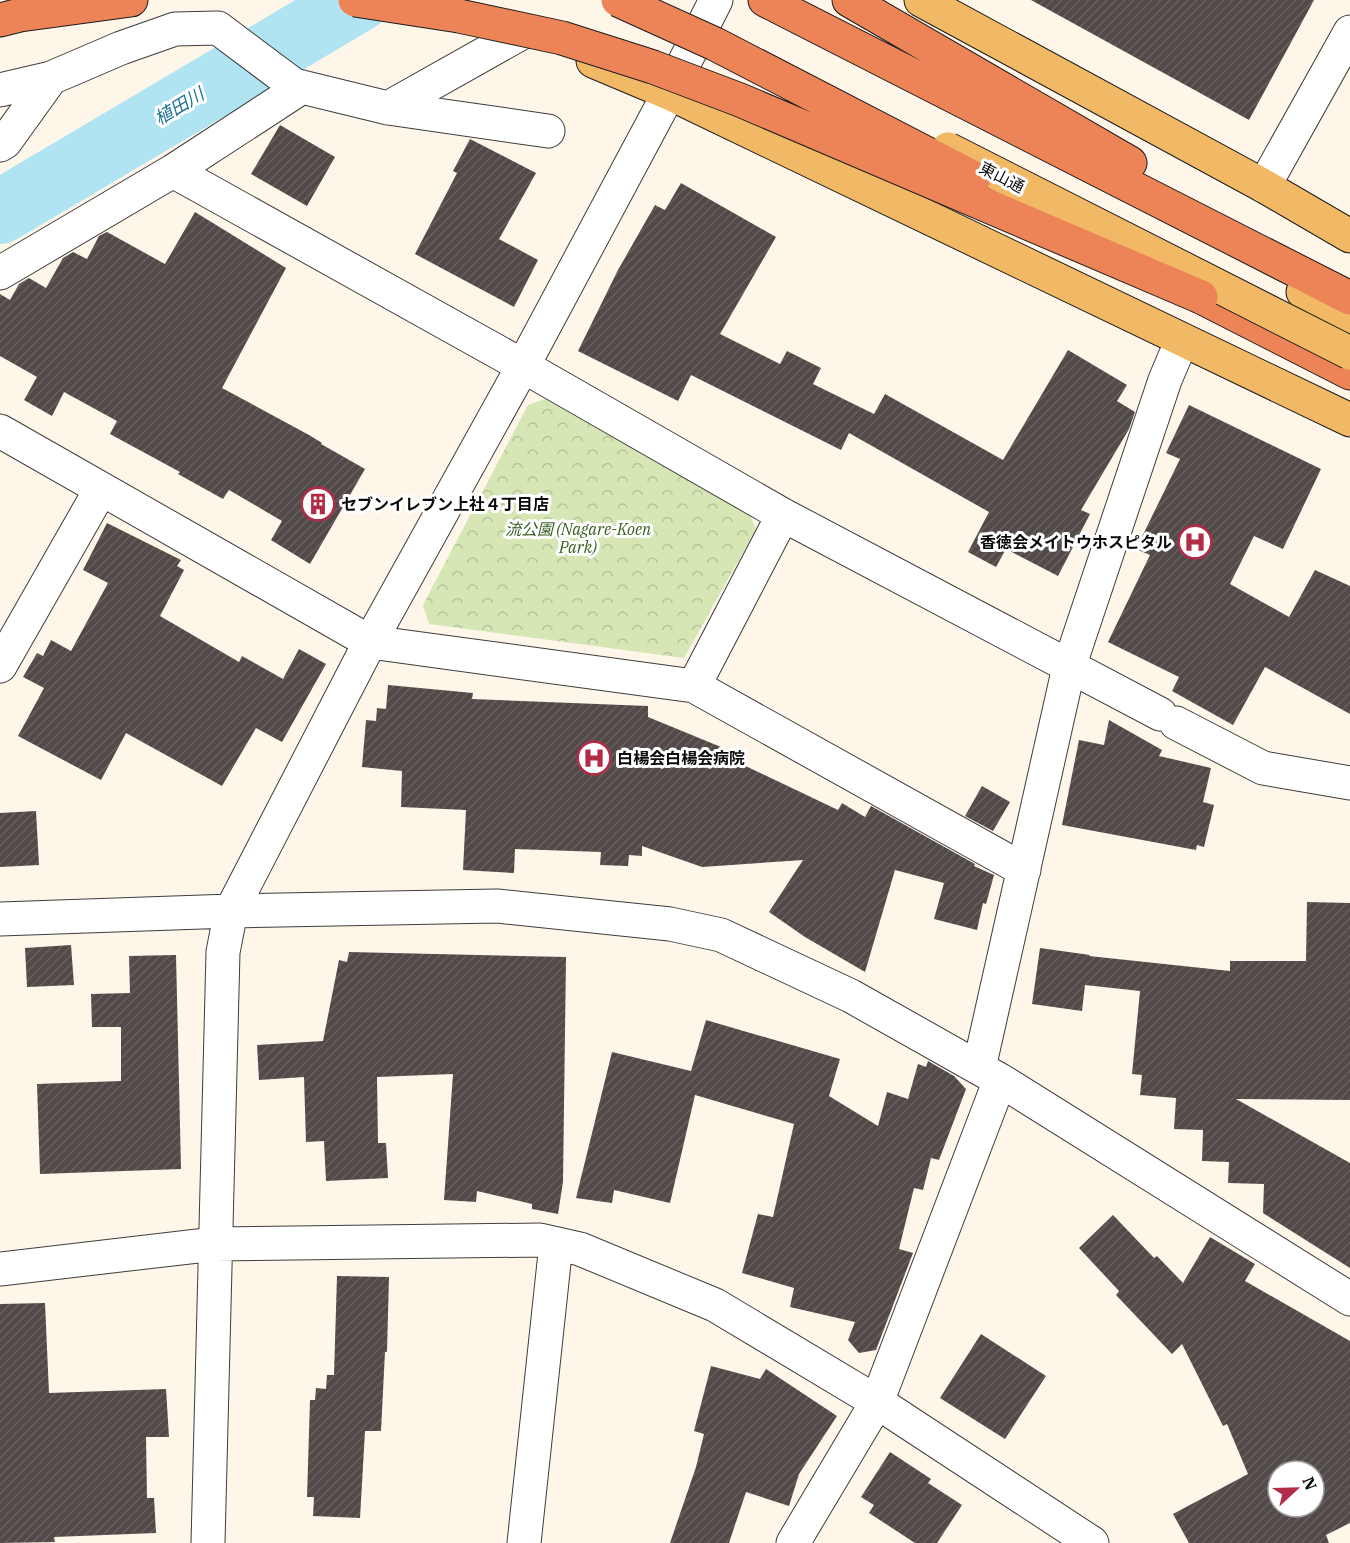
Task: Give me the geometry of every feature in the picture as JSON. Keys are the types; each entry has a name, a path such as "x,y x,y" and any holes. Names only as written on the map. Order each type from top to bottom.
{"highway":[{"path":"0,20 20,15 130,0"},
{"path":"355,0 459,16 562,38 653,67 740,100 1201,297"},
{"path":"618,0 715,44 1350,373"},
{"path":"765,0 1350,298"},
{"path":"849,0 1148,173 1350,286"}],"main road":[{"path":"448,0 669,93 1350,420"},
{"name":"東山通","path":"654,0 1350,353"},
{"path":"746,0 1350,316"},
{"path":"921,0 1264,186 1350,236"}],"street":[{"path":"208,1543 223,952 231,911 370,642 523,366 669,93 716,0"},
{"path":"0,90 51,78 121,48 175,29 218,28 298,86 388,108 548,131"},
{"path":"388,108 522,31"},
{"path":"1264,186 1350,32"},
{"path":"0,145 5,142 51,78"},
{"path":"0,273 173,171 298,86"},
{"path":"173,171 523,366 783,515 1168,719 1263,768 1350,783"},
{"path":"793,1543 877,1402 989,1074 1024,870 1069,667 1165,380 1182,340"},
{"path":"0,431 370,642 694,686 1024,870"},
{"path":"0,666 101,489"},
{"path":"694,686 783,515"},
{"path":"0,919 231,911 497,906 670,924 721,935 851,996 989,1074 1350,1299"},
{"path":"0,1269 215,1244 540,1240 580,1250 715,1305 877,1402 1092,1543"},
{"path":"524,1543 556,1244"}],"green space":[{"name":"流公園 (Nagare-Koen Park)","path":"545,399 750,516 756,529 684,658 429,624 423,605 528,405"}],"building":[{"path":"1031,0 1314,0 1249,120"},
{"path":"280,125 335,157 307,206 251,174"},
{"path":"470,139 536,173 499,239 538,260 514,307 415,254 457,173 453,171"},
{"path":"681,183 776,237 720,334 780,364 787,351 821,368 813,384 874,414 885,394 1003,460 1068,350 1127,385 1117,401 1135,412 1129,429 1081,510 1090,514 1058,576 1006,549 996,567 968,552 989,512 849,433 841,450 691,375 678,401 578,351 618,270 655,205 665,210"},
{"path":"195,212 286,268 222,388 309,435 365,469 310,564 271,540 282,521 229,490 223,499 178,474 180,472 110,434 117,421 64,392 52,416 24,400 37,377 0,356 0,294 10,300 19,284 29,278 46,288 63,258 73,252 87,259 99,236 107,232 165,264"},
{"name":"香徳会メイトウホスピタル","path":"1189,405 1321,469 1283,549 1254,536 1230,584 1289,617 1315,570 1350,586 1350,714 1265,667 1233,725 1172,691 1179,677 1108,642 1150,555 1136,549 1180,459 1166,453"},
{"path":"107,523 181,560 177,566 184,570 160,616 239,662 242,656 283,679 299,649 326,664 282,742 256,728 222,786 126,733 101,780 18,736 44,688 23,677 37,653 43,656 51,640 71,651 108,583 83,570"},
{"path":"388,685 473,693 472,699 648,706 648,717 738,754 735,761 838,810 842,803 865,817 871,806 975,864 974,866 994,875 986,904 983,903 977,930 934,919 944,883 895,870 865,972 805,937 769,912 803,860 702,867 642,846 642,856 629,855 628,866 600,865 601,852 515,849 514,873 463,870 466,810 401,807 402,771 362,767 366,720 376,721 377,708 386,709"},
{"path":"1109,720 1162,750 1159,756 1211,768 1203,802 1214,805 1204,847 1197,845 1196,850 1062,825 1079,740 1104,745"},
{"path":"982,786 1010,802 993,831 965,816"},
{"path":"36,811 39,865 0,867 0,813"},
{"path":"1307,902 1350,903 1350,1100 1236,1099 1350,1163 1350,1268 1263,1213 1264,1184 1228,1183 1229,1162 1202,1161 1203,1130 1174,1129 1176,1098 1140,1095 1142,1075 1132,1074 1140,991 1085,985 1082,1011 1032,1004 1040,948 1089,956 1230,971 1230,961 1306,961"},
{"path":"71,945 74,985 27,987 25,948"},
{"path":"349,952 566,957 563,1182 558,1214 532,1209 532,1204 477,1191 476,1202 444,1200 453,1074 377,1077 378,1143 386,1143 388,1178 326,1181 324,1141 306,1142 304,1077 259,1080 257,1045 323,1041 339,960 347,962"},
{"path":"176,955 181,1169 40,1174 37,1084 121,1081 121,1027 92,1027 91,994 130,993 129,956"},
{"path":"706,1020 840,1059 829,1096 878,1126 887,1092 908,1099 918,1064 926,1067 928,1061 954,1076 966,1089 939,1160 931,1158 923,1190 914,1188 899,1249 913,1253 876,1350 859,1353 848,1340 855,1322 790,1307 794,1288 742,1273 758,1214 773,1217 794,1124 695,1095 670,1203 614,1190 612,1203 576,1198 612,1052 691,1071"},
{"path":"1113,1215 1154,1258 1157,1256 1183,1283 1210,1237 1255,1264 1245,1281 1350,1341 1350,1523 1326,1535 1329,1543 1189,1543 1173,1514 1248,1474 1227,1424 1223,1426 1182,1344 1172,1354 1116,1295 1119,1291 1079,1248"},
{"path":"337,1276 389,1277 387,1352 385,1352 381,1431 365,1431 360,1518 313,1516 314,1497 307,1497 310,1400 315,1400 316,1388 326,1389 327,1375 334,1375"},
{"path":"45,1303 49,1393 166,1389 169,1437 146,1437 147,1498 154,1498 156,1533 54,1537 55,1542 0,1543 0,1304"},
{"path":"981,1334 1046,1376 1005,1439 940,1398"},
{"path":"711,1366 760,1379 766,1369 837,1416 799,1474 789,1506 746,1492 729,1543 670,1543 696,1467 704,1434 694,1431"},
{"path":"890,1452 931,1479 928,1483 962,1505 937,1543 915,1543 869,1513 874,1505 861,1497"}],"waterway":[{"name":"植田川","path":"0,212 358,0"}],"place":[{"name":"セブンイレブン上社４丁目店","path":"318,504"},
{"name":"香徳会メイトウホスピタル","path":"1195,542"},
{"name":"白楊会白楊会病院","path":"594,758"}]}
